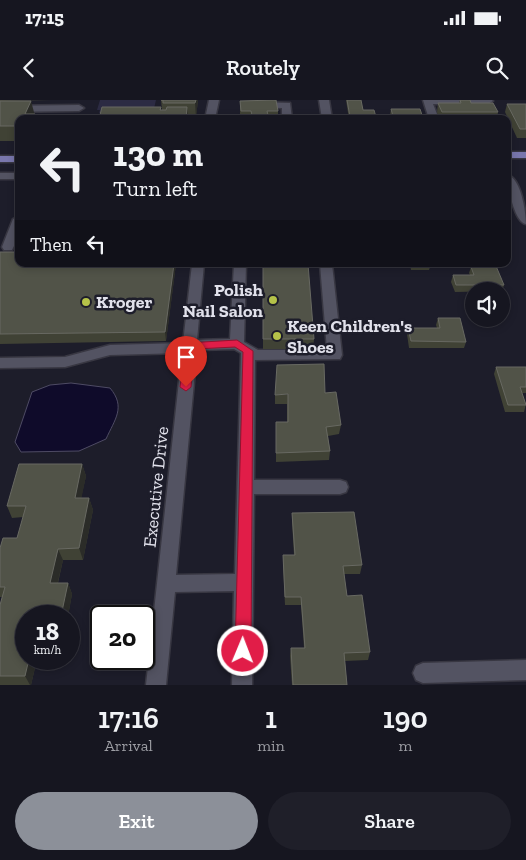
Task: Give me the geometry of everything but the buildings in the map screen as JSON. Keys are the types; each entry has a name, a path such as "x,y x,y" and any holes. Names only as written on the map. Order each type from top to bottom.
{"main road":[{"path":"511,148 526,148"},
{"path":"0,152 15,152"},
{"path":"511,155 526,155"},
{"path":"0,159 15,159"}],"street":[{"path":"213,115 214,100"},
{"path":"324,100 326,115"},
{"path":"432,115 427,102 488,102"},
{"path":"0,108 80,104"},
{"path":"246,105 287,105 288,115"},
{"path":"1,179 15,177"},
{"path":"511,185 526,219"},
{"path":"9,247 15,231"},
{"name":"Executive Drive","path":"156,685 198,267"},
{"path":"240,267 246,487 242,685"},
{"path":"0,363 65,362 110,350 190,347 242,347 255,355 335,355 326,267"},
{"path":"246,487 340,487"},
{"path":"167,584 244,582"},
{"path":"424,673 526,670"}],"shaded area":[{"path":"100,100 156,100 152,115 99,113 100,110 97,110"},
{"path":"71,383 110,388 115,395 118,407 117,413 106,439 79,451 21,452 15,442 32,392 50,385"}],"place":[{"name":"Polish Nail Salon","path":"273,300"},
{"name":"Kroger","path":"86,302"},
{"name":"Keen Children's Shoes","path":"277,336"}],"route":[{"path":"186,387 190,345 237,344 248,351 243,651"}]}
